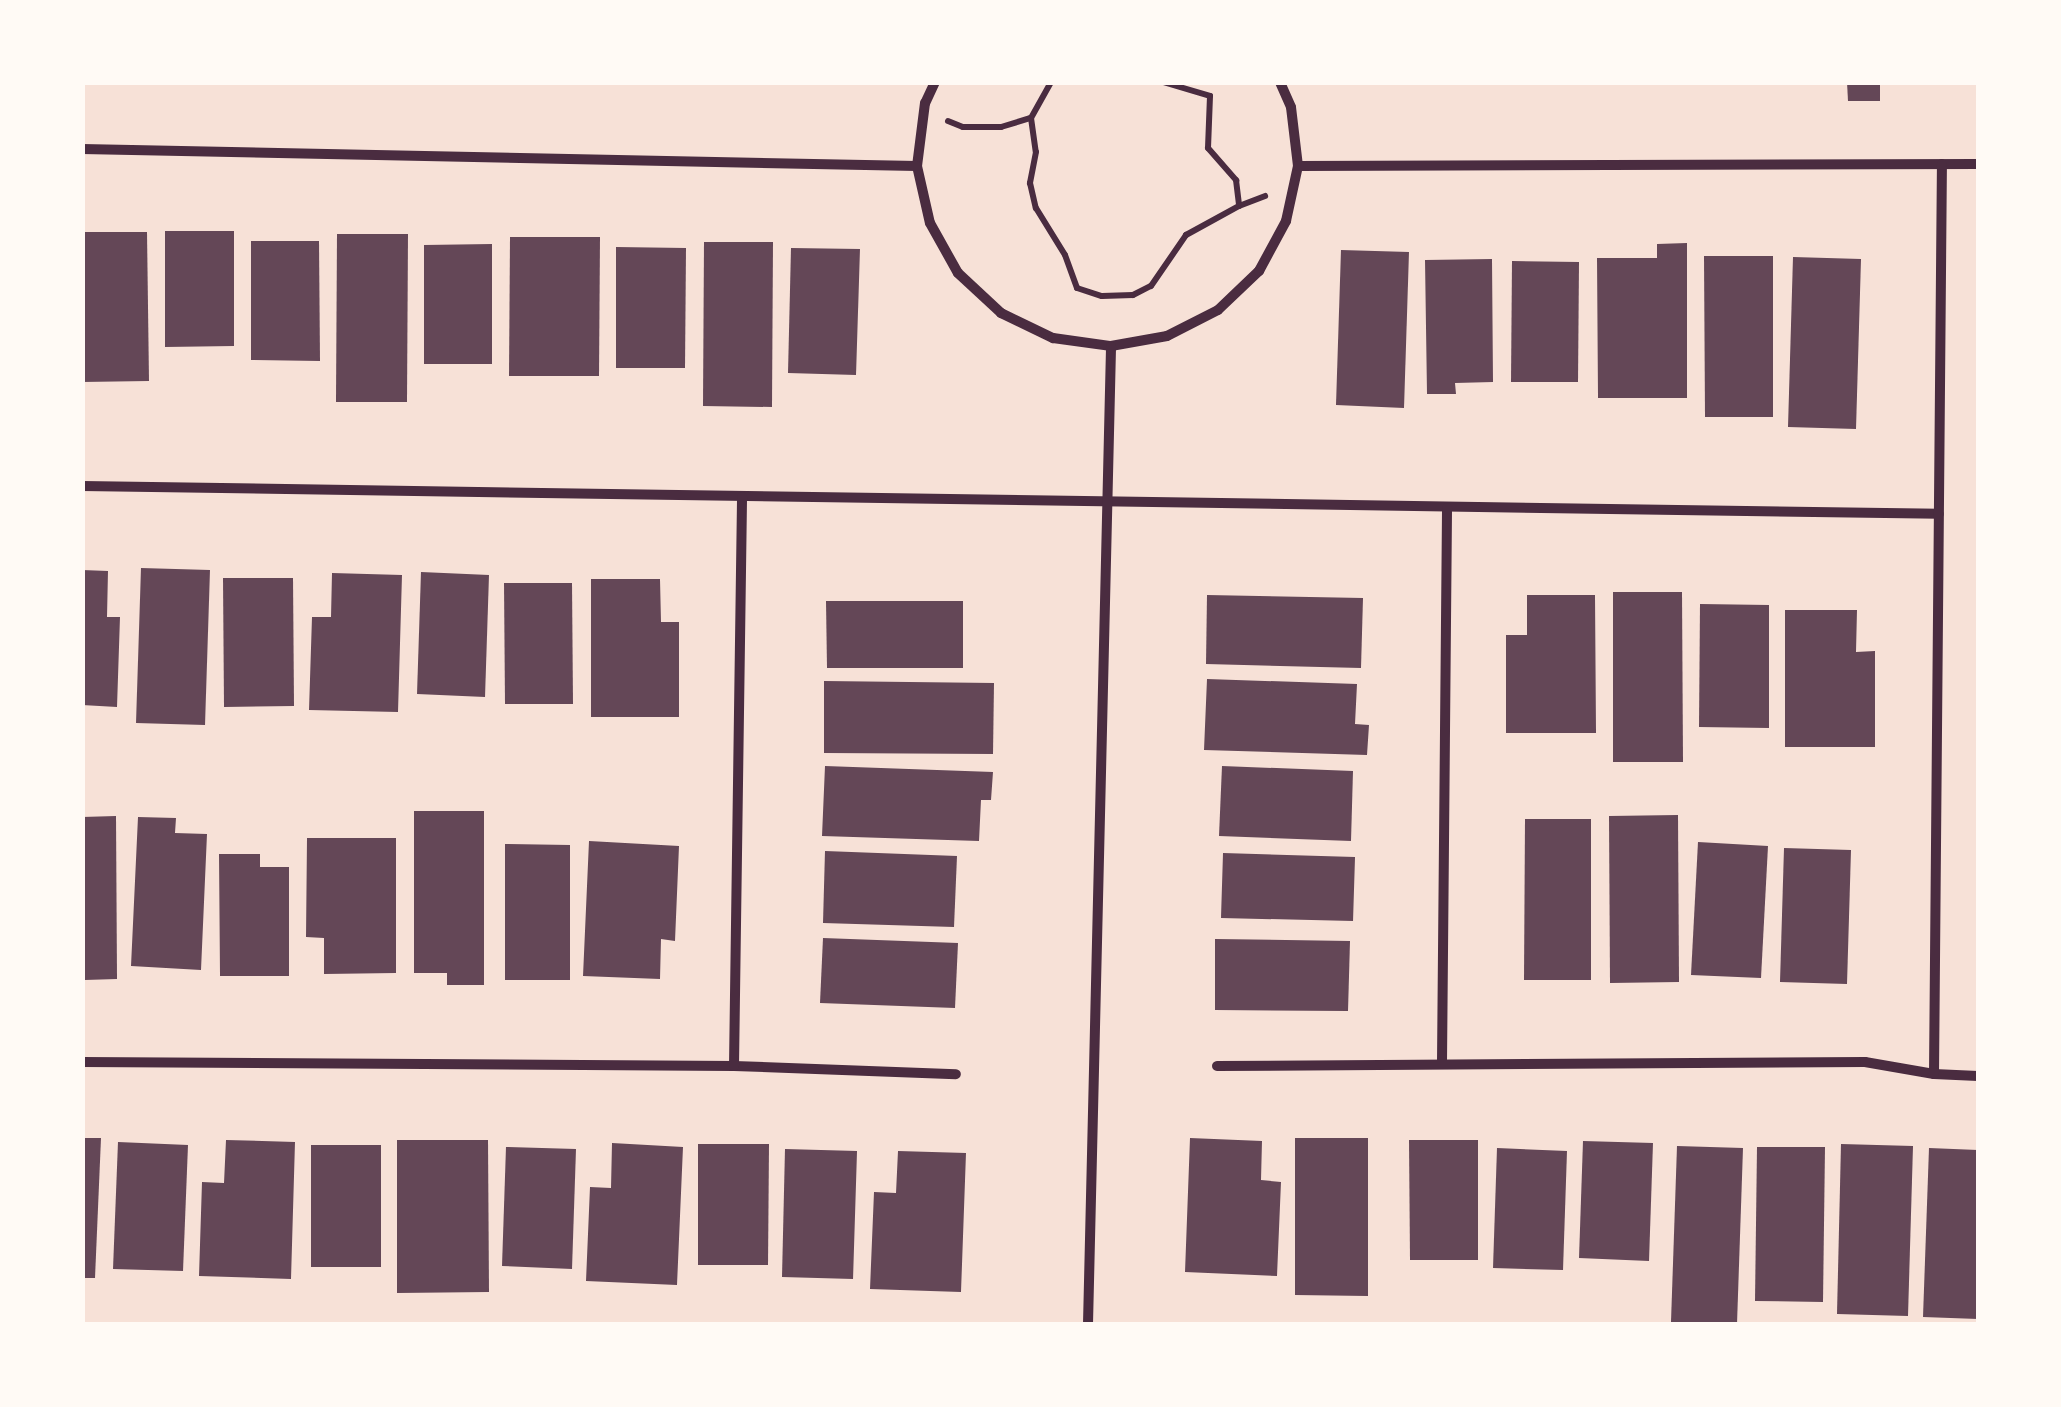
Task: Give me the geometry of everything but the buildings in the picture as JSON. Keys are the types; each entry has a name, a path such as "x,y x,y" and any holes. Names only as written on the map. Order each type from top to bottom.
{"street":[{"path":"935,82 924,111 917,166 930,223 958,273 1000,313 1053,338 1111,346 1167,336 1218,310 1259,271 1286,222 1298,166 1291,107 1280,82"},
{"path":"82,149 917,166"},
{"path":"1934,1074 1942,164"},
{"path":"1298,166 1978,164"},
{"path":"1088,1324 1111,346"},
{"path":"82,486 1939,514"},
{"path":"734,1066 742,497"},
{"path":"1442,1062 1448,508"},
{"path":"82,1062 734,1066 956,1074"},
{"path":"1217,1066 1865,1062 1934,1074 1978,1076"}],"path":[{"path":"1050,82 1031,118 1036,152 1030,183 1036,208 1065,255 1077,288 1102,296 1133,295 1151,286 1186,234 1264,196 1290,204"},
{"path":"1164,82 1210,96 1208,148 1236,180 1239,206"},
{"path":"924,111 962,127 1001,127 1031,118"}]}
